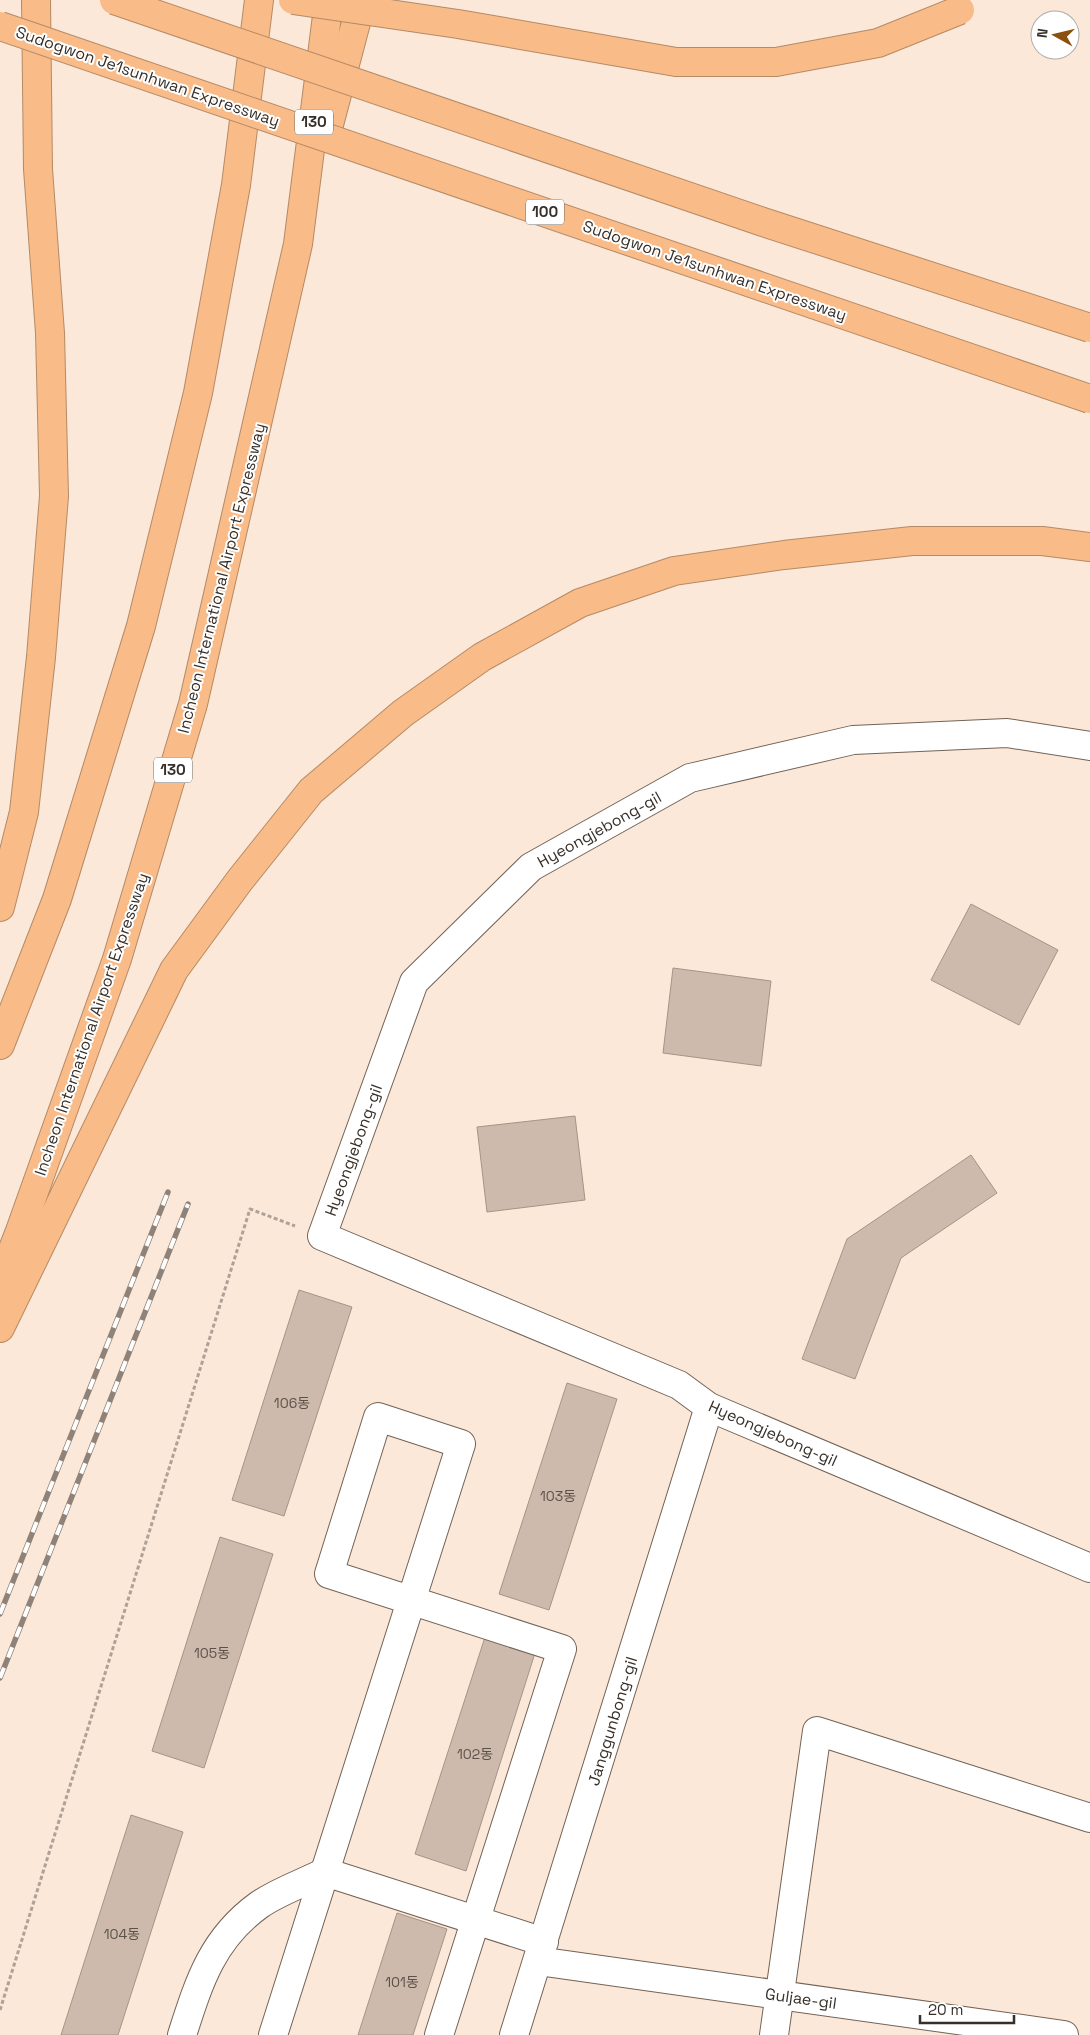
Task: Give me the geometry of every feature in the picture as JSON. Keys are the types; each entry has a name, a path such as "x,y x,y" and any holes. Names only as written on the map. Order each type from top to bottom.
{"highway":[{"path":"0,907 24,812 41,657 54,496 50,333 38,169 36,0"},
{"path":"114,0 763,222 1090,328"},
{"path":"0,1045 57,899 141,626 201,374 236,185 259,0"},
{"path":"293,0 458,24 676,62 776,62 878,43 967,5"},
{"name":"Incheon International Airport Expressway","path":"0,1282 117,959 193,704 298,244 329,0"},
{"path":"298,244 362,0"},
{"name":"Sudogwon Je1sunhwan Expressway","path":"0,26 1090,399"},
{"path":"0,1328 174,970 240,880 311,790 410,707 482,657 580,603 674,571 784,555 912,541 1042,542 1090,548"}],"street":[{"name":"Hyeongjebong-gil","path":"1090,746 1007,733 853,740 690,778 531,867 414,982 322,1236 679,1385 709,1407 1090,1568"},
{"name":"Janggunbong-gil","path":"514,2035 709,1407"},
{"path":"273,2035 325,1872 411,1601 461,1444 378,1418 328,1574 411,1601 562,1649 439,2035"},
{"path":"774,2035 817,1731 1090,1818"},
{"name":"Guljae-gil","path":"325,1872 476,1920 541,1951 779,1995 1064,2035"},
{"path":"182,2035 200,1978 224,1937 260,1905 325,1872"}],"path":[{"path":"0,2010 250,1209 322,1236"}],"building":[{"path":"971,904 1058,950 1019,1025 931,980"},
{"path":"673,968 771,981 761,1066 663,1053"},
{"path":"575,1116 585,1200 487,1212 477,1127"},
{"path":"971,1155 997,1193 901,1258 855,1379 802,1359 847,1239"},
{"path":"299,1290 352,1307 284,1516 232,1500"},
{"path":"567,1383 617,1399 549,1610 499,1594"},
{"path":"220,1537 273,1554 204,1768 152,1751"},
{"path":"485,1637 535,1653 466,1871 415,1854"},
{"path":"131,1815 183,1832 118,2035 61,2035"},
{"path":"397,1913 447,1929 413,2035 358,2035"}],"railway":[{"path":"0,1614 168,1192"},
{"path":"0,1678 188,1204"}]}
